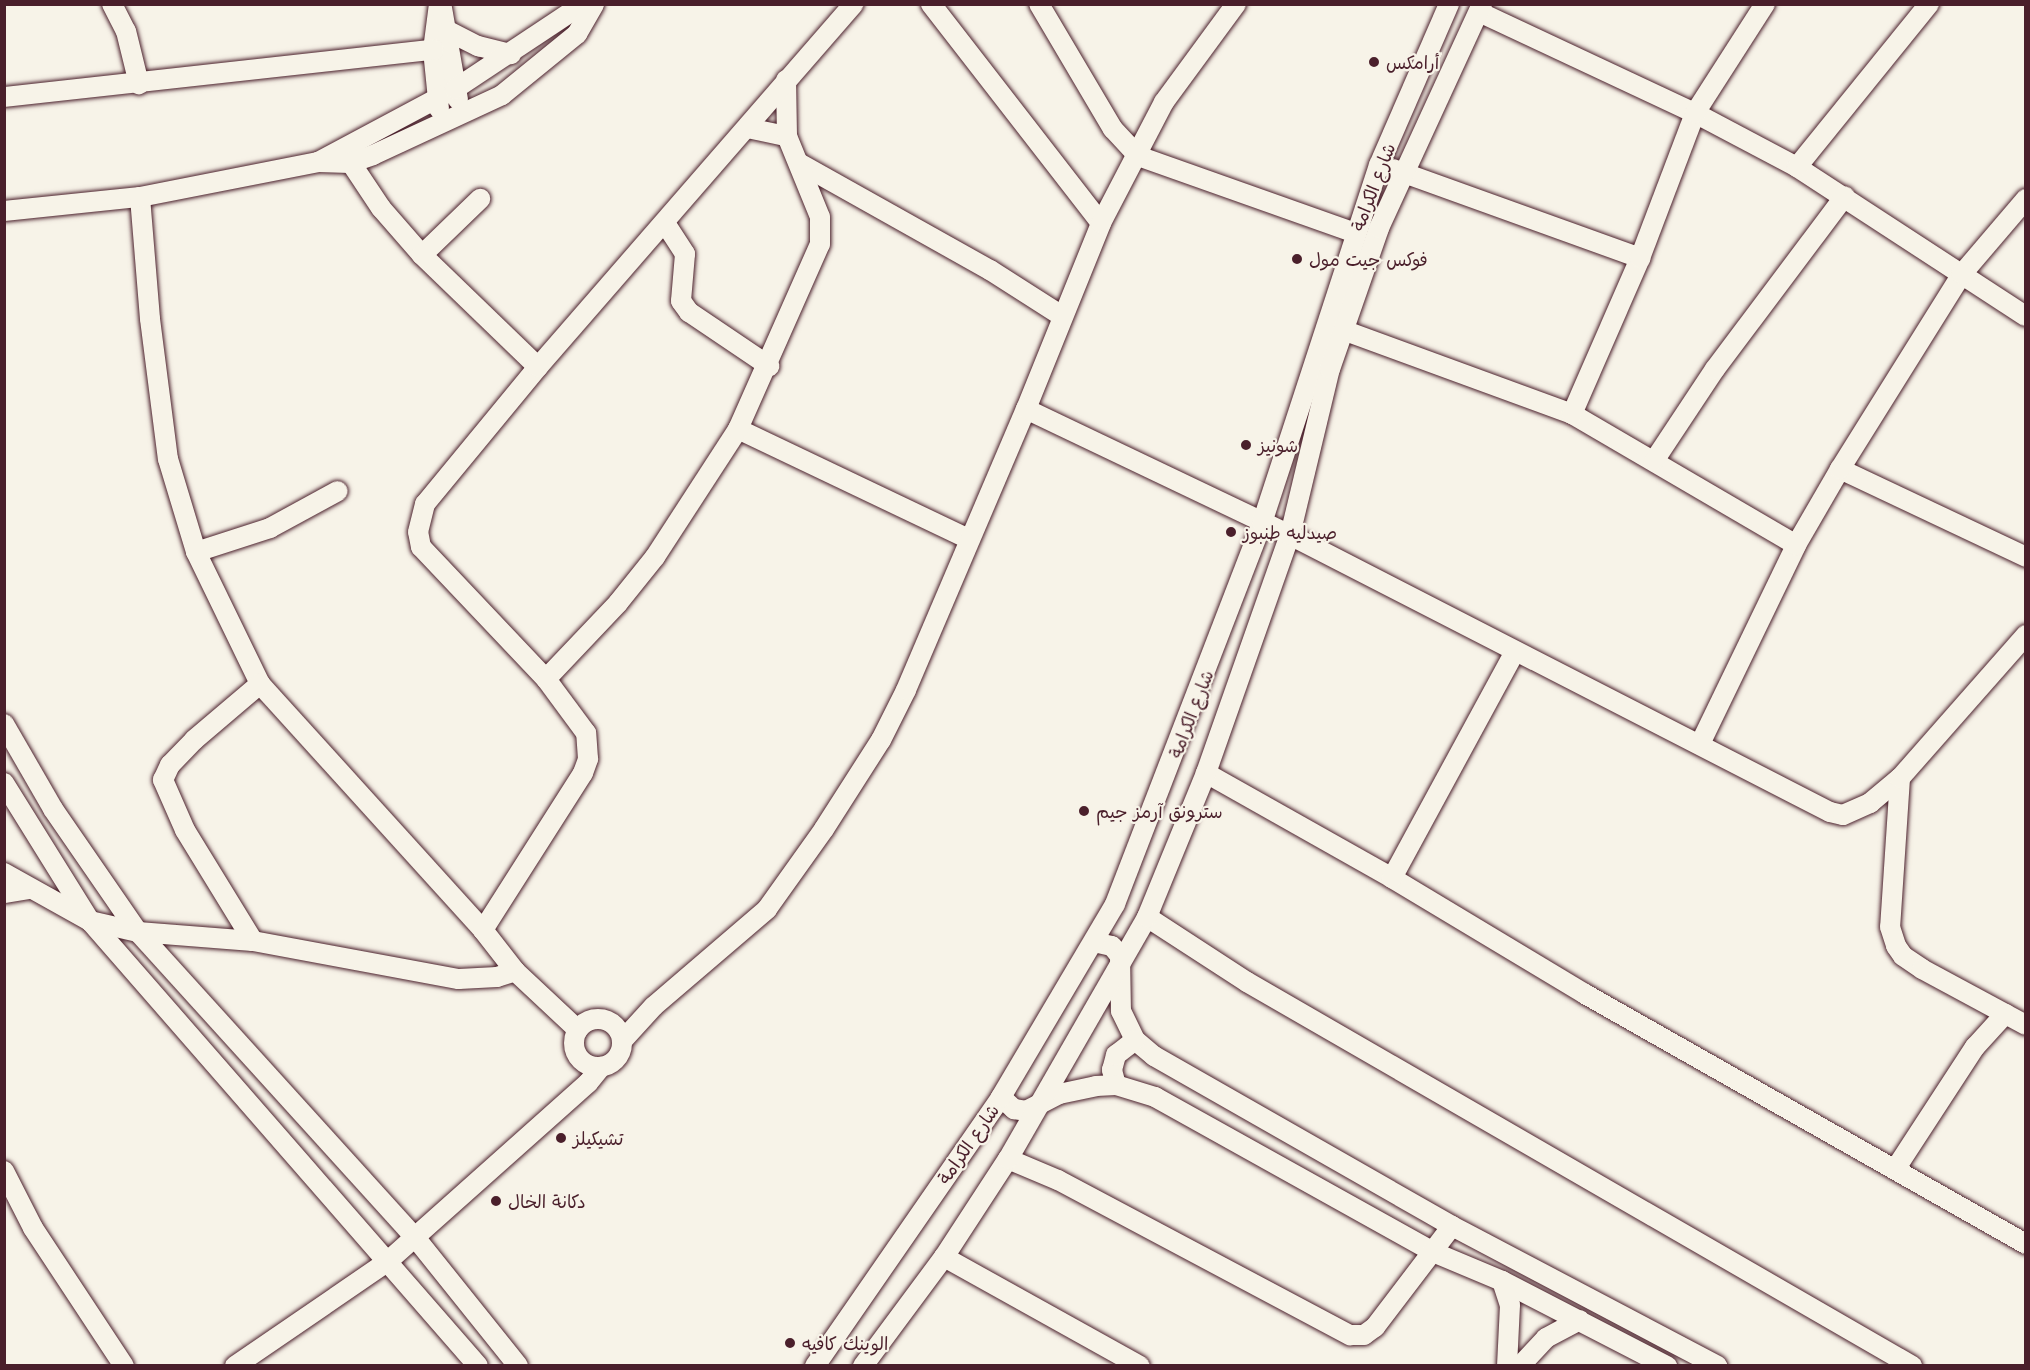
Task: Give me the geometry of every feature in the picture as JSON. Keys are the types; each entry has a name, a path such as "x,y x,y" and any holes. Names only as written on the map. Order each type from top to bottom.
{"street":[{"path":"112,4 126,31 139,84"},
{"path":"440,4 448,31 455,89 462,114"},
{"path":"440,4 433,50 437,99 443,124"},
{"path":"346,155 511,54 583,4"},
{"path":"4,211 140,197 318,162 443,124 502,96 539,67 577,34 594,4"},
{"path":"483,930 583,773 588,759 586,733 546,679 421,547 418,532 425,504 436,487 538,367 748,128 786,80 853,4"},
{"path":"931,4 1101,223"},
{"path":"1039,4 1113,129 1138,156 1355,233"},
{"path":"618,1033 654,1006 767,909 794,875 886,730 1026,409 1101,223 1138,156 1164,102 1236,4"},
{"name":"شارع الكرامة","path":"815,1365 1001,1096 1115,904 1162,790 1262,523 1379,165 1449,4"},
{"path":"1572,414 1640,258 1695,113 1765,4"},
{"path":"1797,167 1929,4"},
{"path":"1481,8 1695,113 1797,167 1845,196 2025,316"},
{"name":"شارع الكرامة","path":"863,1365 944,1257 1008,1159 1120,969 1147,917 1206,773 1290,535 1343,330 1378,228 1481,8"},
{"path":"448,31 478,46 511,54"},
{"path":"4,97 433,50"},
{"path":"546,679 618,603 655,557 738,429 769,366 820,244 820,217 787,136 786,80"},
{"path":"748,128 787,136"},
{"path":"346,155 381,208 422,255 538,367"},
{"path":"799,163 990,270 1062,316"},
{"path":"1379,165 1640,258"},
{"path":"1654,461 1714,369 1845,196"},
{"path":"140,197 150,319 167,450 196,552 261,684 483,930 515,971 578,1030"},
{"path":"422,255 480,199"},
{"path":"1700,744 1796,545 1840,469 1962,274 2025,199"},
{"path":"665,223 685,255 681,301 689,312 769,366"},
{"path":"1343,330 1572,414 1796,545"},
{"path":"1026,409 1290,535 1515,651 1843,815 1870,803 1900,778 2025,635"},
{"path":"738,429 969,539"},
{"path":"1840,469 2025,557"},
{"path":"196,552 270,528 338,491"},
{"path":"1392,878 1515,651"},
{"path":"253,941 185,830 163,780 170,765 194,740 261,684"},
{"path":"4,724 53,809 138,932 414,1236 518,1365"},
{"path":"1206,773 1392,878 1585,994 1896,1168 2025,1244"},
{"path":"1900,778 1890,927 1896,946 1903,956 1922,969 2025,1025"},
{"path":"7,798 90,921 478,1365"},
{"path":"4,873 90,921 138,932 253,941 459,979 497,978 515,971"},
{"path":"4,893 30,889"},
{"path":"1147,917 1247,982 1912,1365"},
{"path":"1094,942 1106,943 1116,950 1120,969 1121,1011 1135,1040 1154,1056 1452,1226 1717,1365"},
{"path":"1896,1168 1975,1047 2005,1014"},
{"path":"592,1065 575,1047 578,1030 594,1019 618,1033"},
{"path":"592,1065 617,1058 618,1033"},
{"path":"1116,1085 1112,1070 1116,1055 1135,1040"},
{"path":"235,1365 387,1262 573,1093 588,1083 592,1065"},
{"path":"1001,1096 1020,1111 1041,1105 1078,1088 1116,1085 1155,1097 1433,1252 1502,1281 1667,1365"},
{"path":"1008,1159 1058,1180 1350,1335 1364,1335 1375,1327 1452,1226"},
{"path":"4,1171 33,1228 124,1365"},
{"path":"944,1257 1128,1363"},
{"path":"1502,1281 1510,1305 1507,1365"},
{"path":"1520,1365 1546,1338 1580,1320"}],"place":[{"name":"أرامكس","path":"1374,62"},
{"name":"فوكس جيت مول","path":"1297,259"},
{"name":"شونيز","path":"1246,445"},
{"name":"صيدليه طنبوز","path":"1231,532"},
{"name":"سترونق آرمز جيم","path":"1084,811"},
{"name":"تشيكيلز","path":"561,1138"},
{"name":"دكانة الخال","path":"496,1201"},
{"name":"الوينك كافيه","path":"790,1343"}]}
